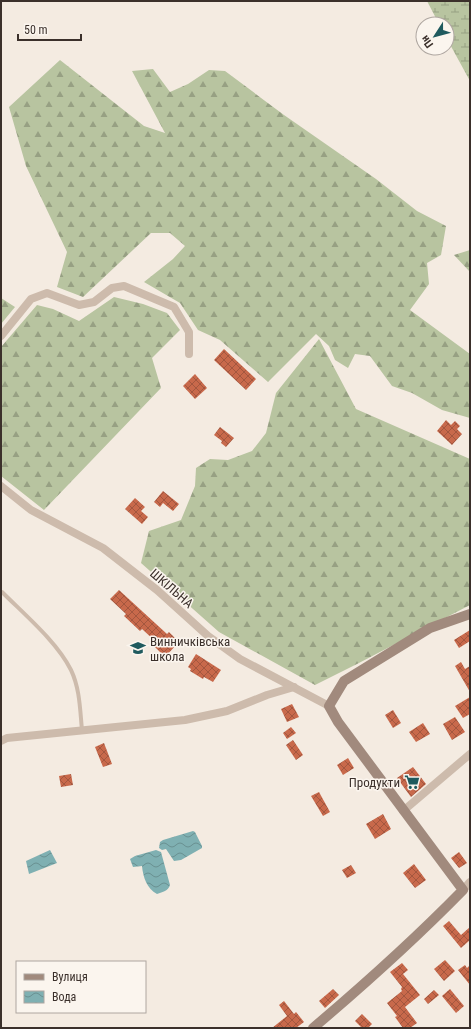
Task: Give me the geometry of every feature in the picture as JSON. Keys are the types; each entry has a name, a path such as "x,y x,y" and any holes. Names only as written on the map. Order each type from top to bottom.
{"street":[{"path":"1,336 31,299 47,293 80,306 94,302 112,288 124,286 174,307 189,332 189,354"},
{"name":"ШКІЛЬНА","path":"1,486 31,510 103,548 157,590 208,636 240,659 329,706"},
{"path":"463,890 338,722 329,706 344,681 430,628 470,614"},
{"path":"1,741 7,738 185,720 227,711 267,695 294,687"},
{"path":"403,811 470,754"},
{"path":"313,1028 349,998 395,956 470,882"}],"lane":[{"path":"2,592 56,647 72,670 79,694 82,731"}],"green space":[{"path":"427,1 470,1 470,81 455,54 455,16 435,16"},
{"path":"60,60 144,126 165,133 132,71 153,69 170,92 188,84 209,70 225,71 284,115 376,179 417,211 446,226 441,255 427,263 429,284 410,310 470,354 470,418 442,410 412,393 392,386 370,356 355,354 348,368 335,360 329,346 316,334 268,382 220,340 198,330 180,303 144,282 173,259 185,246 170,233 151,233 83,297 57,287 67,252 26,166 9,107"},
{"path":"470,250 470,272 454,255"},
{"path":"114,297 143,304 167,313 180,330 152,358 161,388 44,510 1,476 1,347 37,305 53,309 79,321"},
{"path":"1,298 15,307 1,324"},
{"path":"319,339 356,409 470,459 470,605 315,685 219,632 141,563 149,531 181,520 195,486 196,468 210,459 228,460 252,451 266,433 276,393"}],"water":[{"path":"193,831 195,832 202,848 181,860 174,861 166,849 162,850 159,848 160,842 163,840"},
{"path":"50,850 57,863 29,874 26,861"},
{"path":"156,850 161,852 170,885 167,890 157,894 146,882 142,866 133,867 130,859"}],"building":[{"path":"224,349 256,379 246,390 214,360"},
{"path":"195,374 207,388 195,399 183,386"},
{"path":"446,420 451,425 455,421 460,426 457,429 462,434 452,445 437,431"},
{"path":"220,427 234,438 226,447 221,443 222,441 214,435"},
{"path":"163,491 179,504 173,511 163,503 160,507 154,502"},
{"path":"135,498 145,507 141,511 148,517 142,524 125,509"},
{"path":"119,590 167,634 169,632 179,642 165,657 152,644 155,641 142,629 140,631 124,616 126,614 110,599"},
{"path":"470,630 470,641 459,648 454,640"},
{"path":"196,654 221,670 213,682 204,677 203,679 190,671 191,669 188,667"},
{"path":"461,662 465,669 470,666 470,692 455,666"},
{"path":"470,697 470,714 463,718 455,706"},
{"path":"292,704 299,717 287,722 281,709"},
{"path":"393,710 401,723 393,728 385,715"},
{"path":"455,717 465,732 452,740 443,724"},
{"path":"423,723 430,734 416,742 409,732"},
{"path":"291,727 296,733 287,739 283,733"},
{"path":"293,740 303,755 296,760 286,745"},
{"path":"104,743 112,764 103,767 95,747"},
{"path":"348,758 354,768 343,775 337,765"},
{"name":"Продукти","path":"413,767 426,784 411,797 397,778"},
{"path":"71,774 73,785 61,787 59,776"},
{"path":"319,792 330,812 323,816 311,796"},
{"path":"383,814 391,829 375,839 366,824"},
{"path":"459,852 467,863 459,868 451,858"},
{"path":"414,864 426,880 415,888 403,873"},
{"path":"351,865 356,873 347,878 342,870"},
{"path":"449,921 461,935 470,927 470,940 461,948 443,926"},
{"path":"445,960 455,971 444,981 434,969"},
{"path":"402,963 408,970 403,974 420,995 405,1007 417,1023 410,1028 403,1028 395,1017 397,1016 387,1003 402,991 402,987 390,972"},
{"path":"465,965 467,968 470,965 470,985 458,970"},
{"path":"333,989 339,995 325,1008 319,1001"},
{"path":"450,989 464,1006 456,1013 442,996"},
{"path":"434,990 439,995 428,1004 424,999"},
{"path":"284,1001 294,1014 296,1012 304,1022 296,1028 272,1028 287,1016 279,1005"},
{"path":"362,1014 372,1024 368,1028 362,1028 355,1021"}],"place":[{"name":"Винничківська школа","path":"138,648"},
{"name":"Продукти","path":"412,782"}]}
